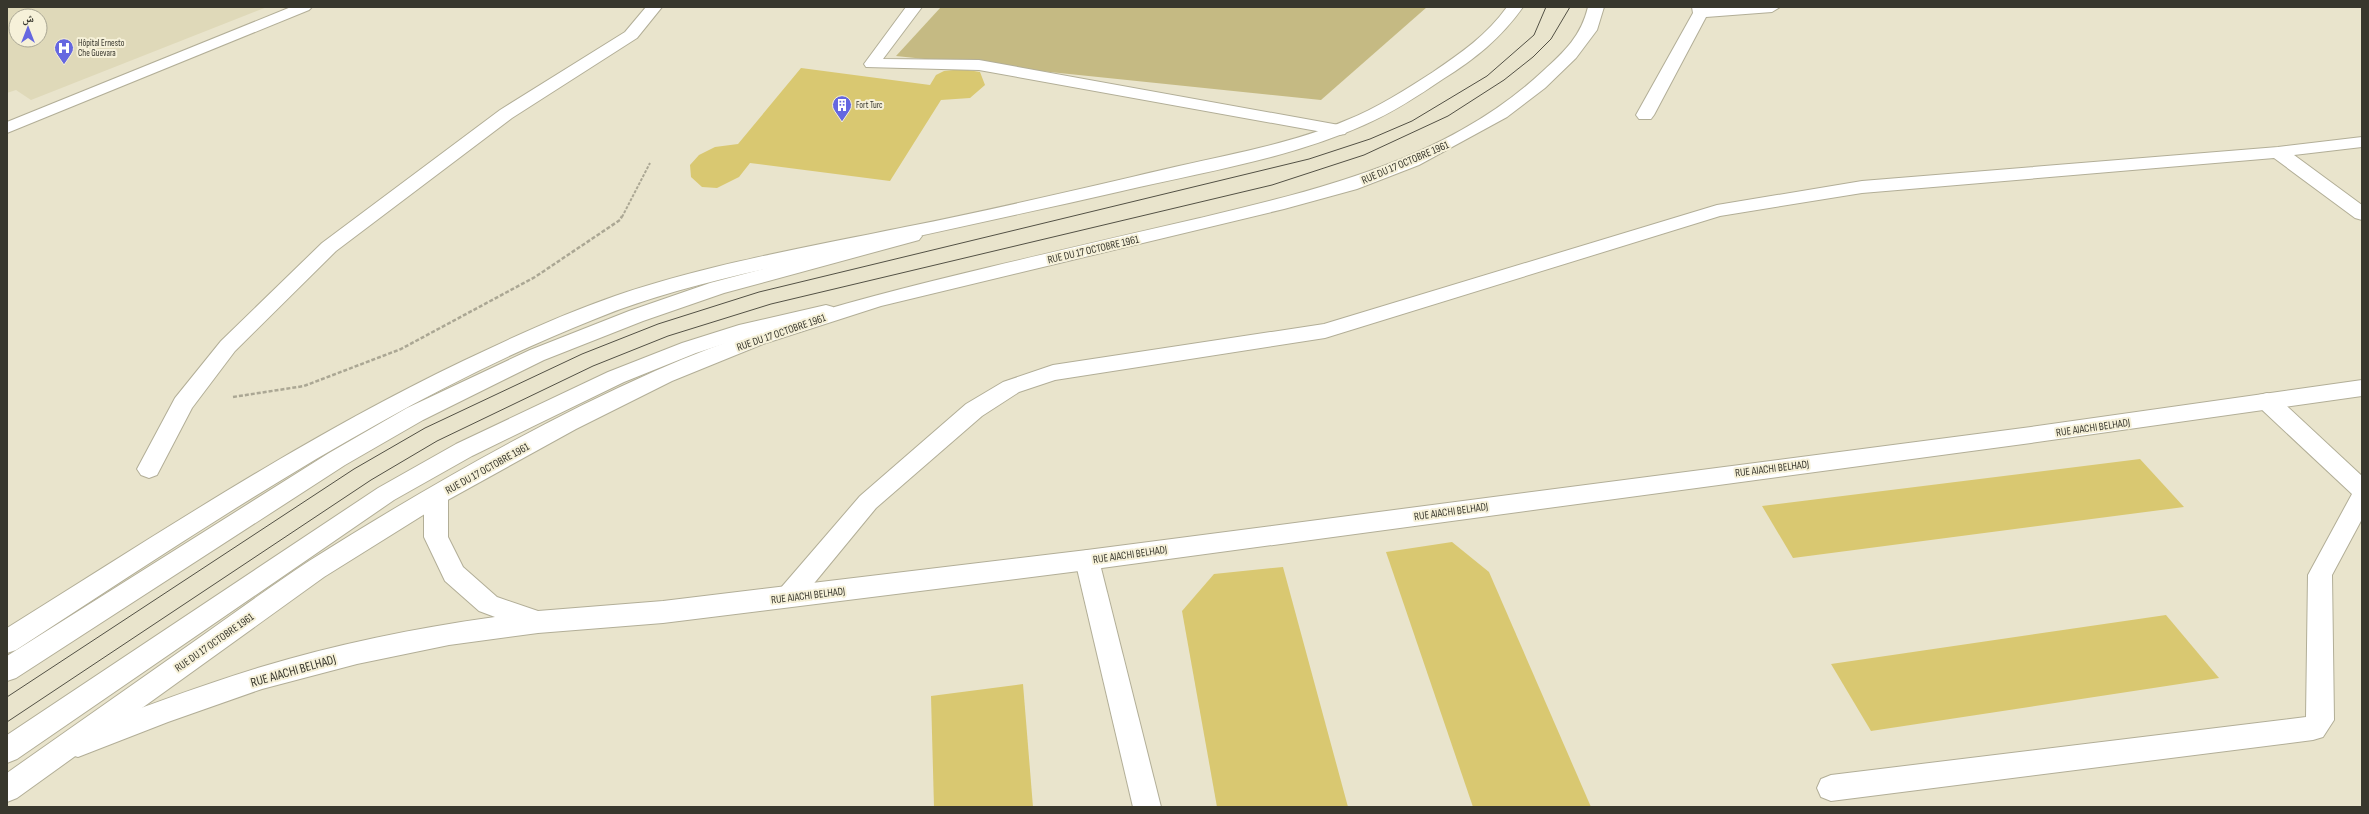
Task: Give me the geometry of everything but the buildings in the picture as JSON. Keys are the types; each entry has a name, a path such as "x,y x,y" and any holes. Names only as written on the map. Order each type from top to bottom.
{"street":[{"path":"7,128 304,7"},
{"path":"149,469 183,404 228,346 329,247 506,114 631,36 654,7"},
{"path":"914,7 893,33 872,64 979,65 1339,130"},
{"path":"7,642 275,473 362,422 441,379 515,344 590,313 665,288 756,265 979,218 1264,152 1339,130 1375,114 1468,56 1491,39 1516,7"},
{"name":"RUE DU 17 OCTOBRE 1961","path":"7,789 316,570 436,496 568,423 664,376 756,339 878,300 1277,205 1351,185 1413,161 1454,140 1501,112 1539,84 1570,55 1591,28 1596,7"},
{"path":"1646,115 1700,10 1772,7"},
{"path":"788,597 868,502 974,410 1004,391 1032,379 1061,372 1325,331 1717,212 1862,187 2278,152 2362,142"},
{"path":"2278,152 2362,214"},
{"path":"7,670 337,459 415,414 537,355 636,316 718,288 979,218"},
{"path":"7,750 386,494 464,450 544,410 616,377 689,348 739,332 878,300"},
{"name":"RUE AIACHI BELHADJ","path":"57,753 162,712 262,678 357,652 449,634 538,622 663,612 1087,560 2032,436 2362,388"},
{"path":"2267,402 2362,490"},
{"name":"RUE AIACHI BELHADJ","path":"436,496 436,537 454,574 488,604 538,622"},
{"path":"1831,788 2313,728 2320,720 2320,575 2362,497"},
{"path":"1087,560 1147,807"}],"path":[{"path":"183,404 304,386 401,349 535,277 620,220 650,163"}],"shaded area":[{"name":"Hôpital Ernesto Che Guevara","path":"7,7 267,7 31,100 16,90 7,93"},
{"path":"941,7 1427,7 1321,100 896,56"}],"tram line":[{"path":"7,697 354,469 425,428 582,354 658,324 759,292 1309,159 1370,139 1412,121 1487,76 1534,35 1546,7"},
{"path":"7,722 371,480 437,441 593,366 668,336 771,304 1272,185 1364,155 1448,116 1504,80 1533,57 1551,39 1570,7"}],"place":[{"name":"Hôpital Ernesto Che Guevara","path":"64,65"},
{"name":"Fort Turc","path":"842,122"}]}
